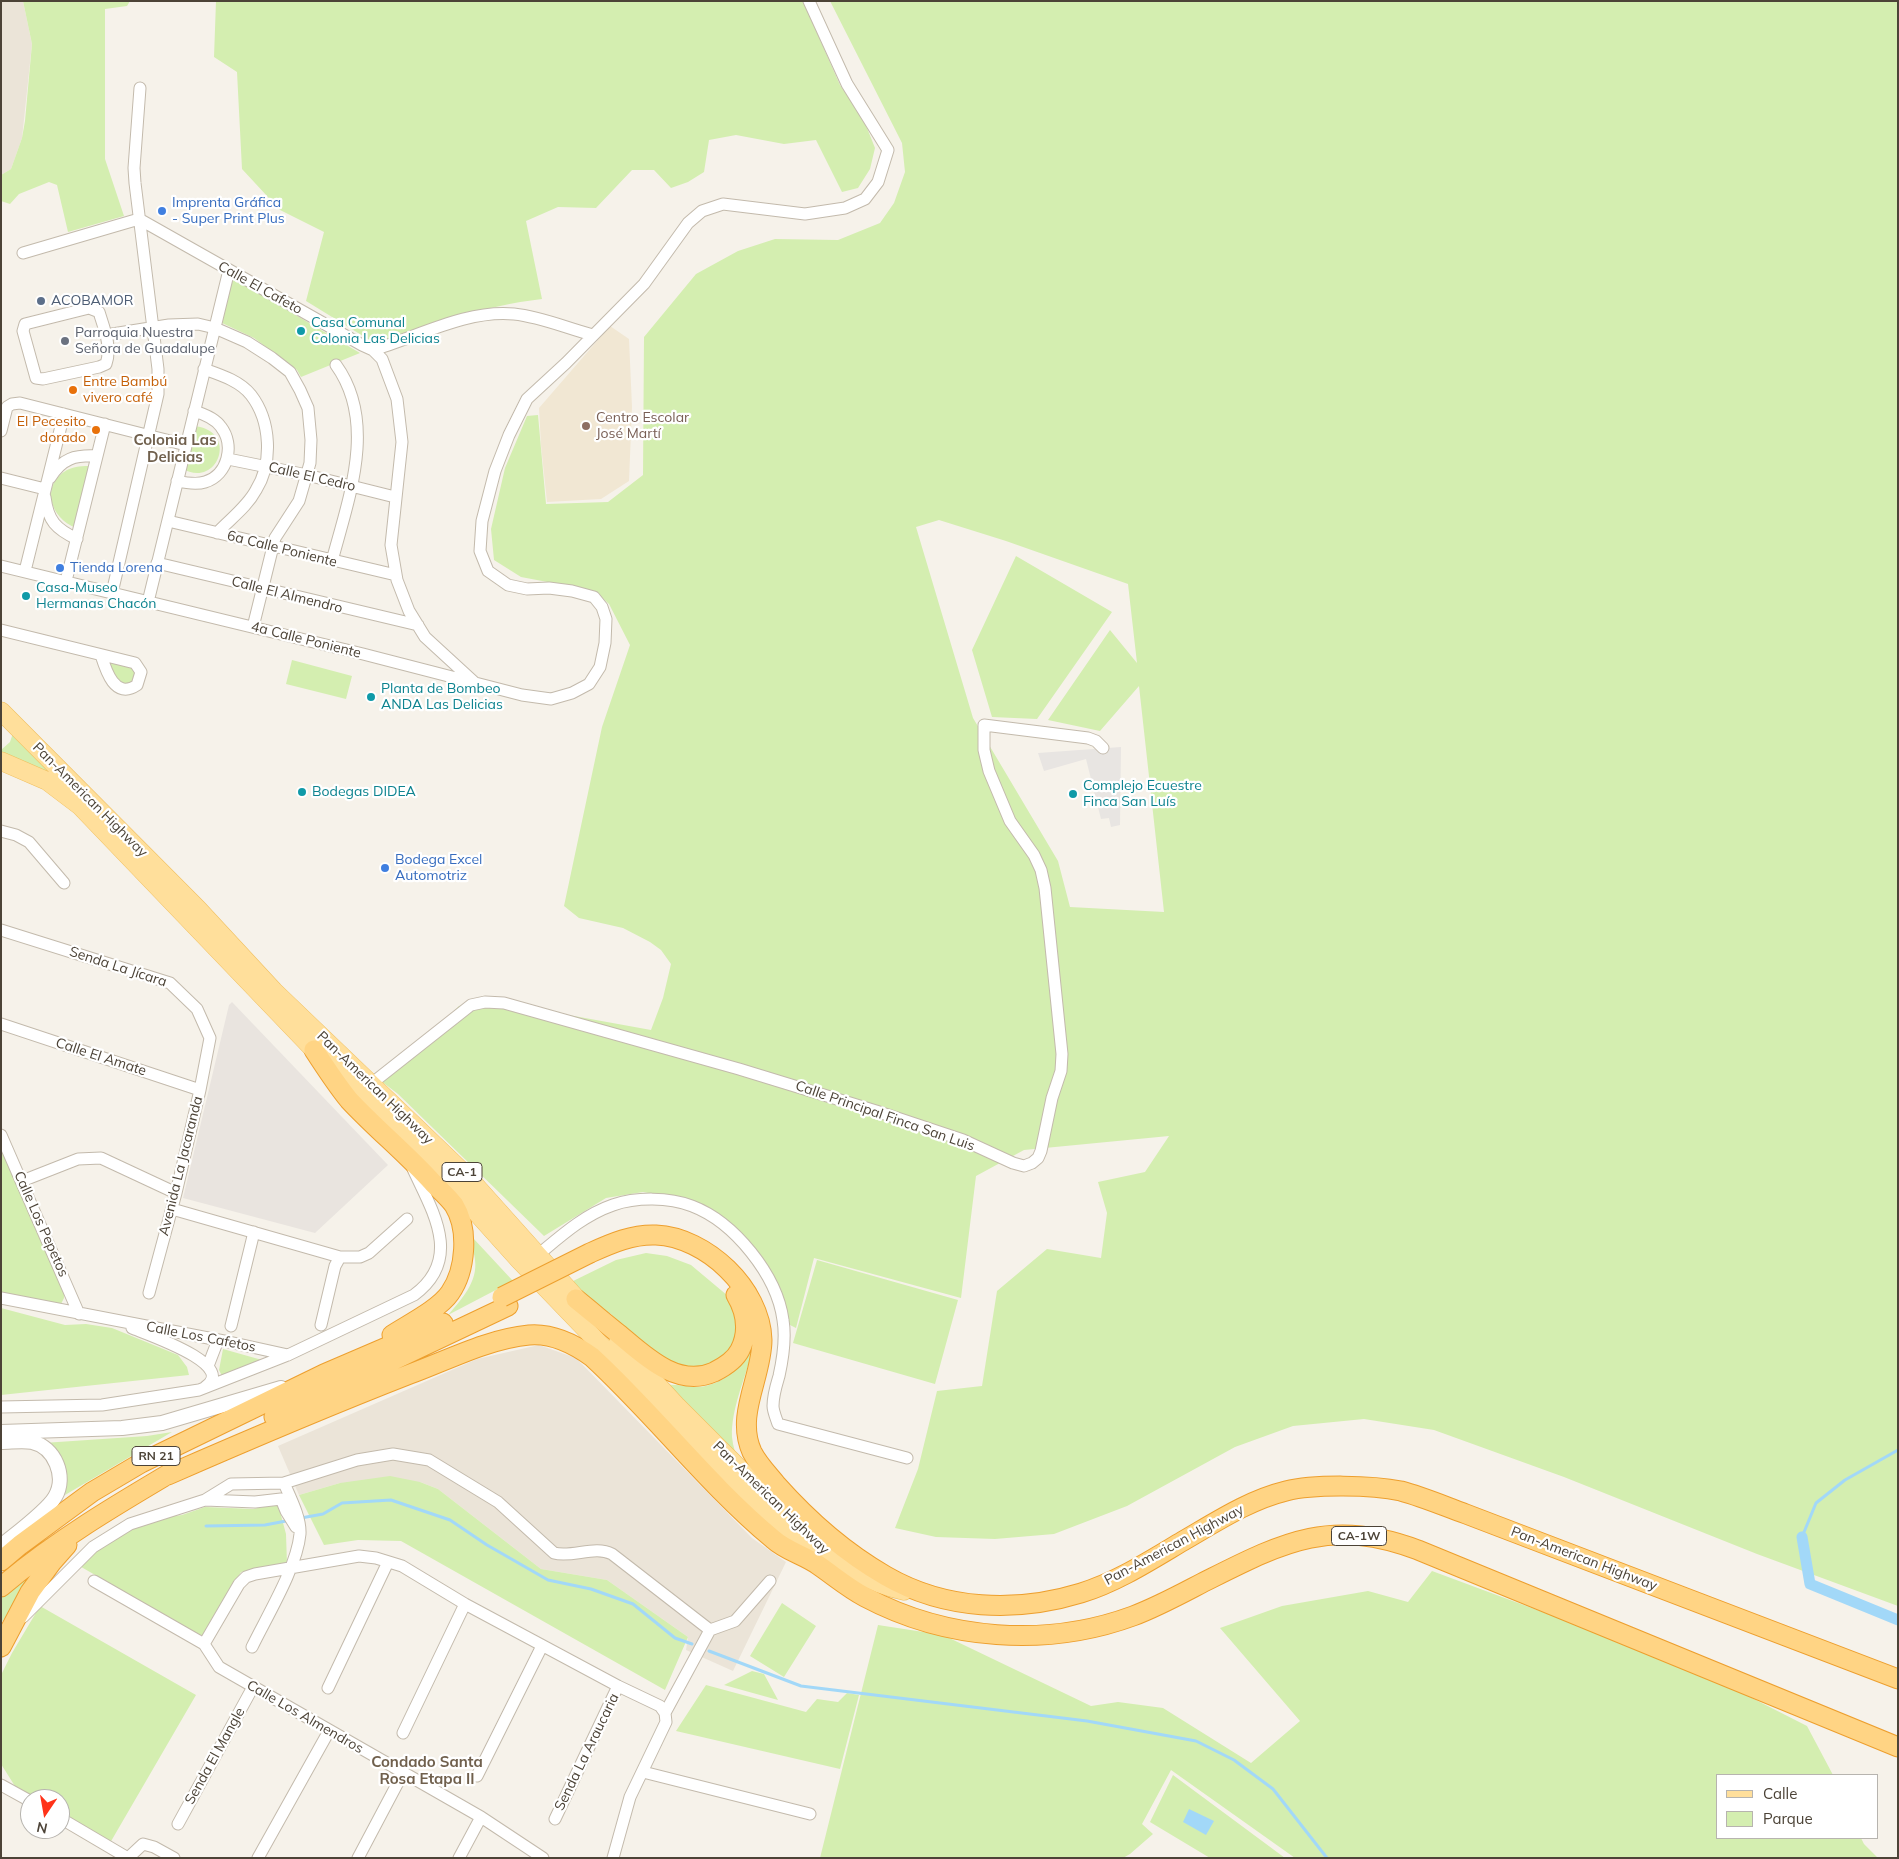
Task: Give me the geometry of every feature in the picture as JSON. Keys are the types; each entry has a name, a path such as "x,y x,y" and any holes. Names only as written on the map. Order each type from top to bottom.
{"highway":[{"path":"314,1050 333,1079 350,1100 408,1156 454,1206 462,1232 462,1263 450,1293 444,1300 351,1362"},
{"path":"168,1475 240,1433 593,1258 624,1238 656,1235 668,1236 678,1238 704,1252 732,1274 743,1286 754,1303 762,1342 758,1374 747,1410 746,1433 752,1452 765,1471 798,1509 849,1552 887,1577 941,1599"},
{"path":"576,1299 648,1358 661,1367 678,1374 696,1376 709,1374 722,1368 740,1351 746,1324 739,1300 724,1281 703,1264 680,1251 668,1247 654,1246 629,1249 593,1258"},
{"path":"351,1362 505,1302"},
{"path":"168,1475 318,1411 472,1350 522,1336 543,1336 569,1343 592,1356 741,1510 774,1541 794,1554 816,1563"},
{"name":"RN 21","path":"1,1561 92,1492 141,1463 351,1362"},
{"name":"RN 21","path":"1,1587 38,1557 100,1515 168,1475"},
{"name":"Pan-American Highway","path":"941,1599 981,1606 1006,1606 1081,1593 1123,1575 1240,1508 1286,1490 1328,1486 1372,1487 1400,1491 1466,1514 1898,1679"},
{"path":"1,1647 30,1592 52,1562 72,1540 100,1515"},
{"name":"Pan-American Highway","path":"816,1563 842,1583 867,1598 930,1623 981,1633 1006,1635 1035,1634 1092,1627 1132,1616 1290,1542 1332,1535 1382,1538 1418,1550 1898,1747"}],"main road":[{"name":"Pan-American Highway","path":"1,711 198,909 274,991 467,1176 576,1299 778,1509 823,1550 848,1568 892,1588 941,1599"},
{"name":"Pan-American Highway","path":"1,761 47,781 80,806 314,1050 448,1181 519,1260 793,1545 816,1563"}],"street":[{"path":"373,350 464,320 497,314 532,317 592,335 644,284 688,223 702,210 723,204 744,205 805,214 845,208 865,199 878,182 888,150 846,84 809,1"},
{"path":"112,593 158,394 158,369 134,168 140,88"},
{"path":"23,253 139,218"},
{"name":"Calle El Cafeto","path":"139,218 373,350 382,359 397,398 402,442 390,545 396,576 409,611 425,637 475,683"},
{"path":"148,602 229,270"},
{"path":"90,308 99,312 106,335 109,356 106,364 40,380 35,376 23,331 28,322 90,308"},
{"path":"106,335 152,327 198,324 215,328 247,342 290,372 308,408 311,440 310,464 299,501 275,538 253,627"},
{"name":"4a Calle Poniente","path":"1,566 522,695 551,698 572,694 589,684 600,667 605,643 606,619 602,607 594,598 572,591 549,588 527,589 508,585 488,571 480,551 482,522 495,471 509,435 527,399 566,363 592,335"},
{"path":"332,561 356,466 357,431 351,392 336,365"},
{"path":"204,369 230,379 251,395 266,428 267,449 262,480 247,504 217,533"},
{"path":"1,431 7,407 20,403 186,445"},
{"path":"177,481 192,484 204,483 222,470 228,459 229,445 222,427 208,416 194,411"},
{"path":"25,571 64,414"},
{"path":"66,581 104,424"},
{"path":"77,539 62,532 52,522 46,510 45,489 55,470 66,460 80,456 97,456"},
{"name":"Calle El Cedro","path":"228,459 307,475 395,497"},
{"path":"1,478 45,489"},
{"name":"6a Calle Poniente","path":"168,521 396,576"},
{"name":"Calle El Almendro","path":"157,563 418,625"},
{"path":"1,630 101,655"},
{"name":"Calle Principal Finca San Luis","path":"371,1084 470,1005 485,1002 504,1003 738,1069 867,1108 964,1140 1013,1163 1024,1166 1032,1163 1038,1158 1041,1151 1052,1098 1061,1071 1062,1054 1048,907 1045,888 1034,855 1010,821 989,771 984,750 984,725 1088,738 1102,748"},
{"path":"1,831 16,835 29,842 64,883"},
{"name":"Senda La Jícara","path":"1,930 170,983 196,1009 210,1038"},
{"name":"Calle El Amate","path":"1,1024 200,1090"},
{"name":"Avenida La Jacaranda","path":"149,1293 172,1209 200,1090 210,1038"},
{"name":"Calle Los Pepetos","path":"1,1135 79,1314"},
{"path":"1,1408 102,1405 199,1390 288,1355 414,1295 426,1285 435,1273 441,1248 440,1232 435,1216 408,1156"},
{"path":"22,1181 78,1159 101,1158 176,1192"},
{"path":"538,1255 581,1221 614,1204 635,1200 673,1202 691,1206 711,1216 751,1253 778,1298 783,1319 784,1338 783,1356 774,1392 773,1407 778,1424 907,1458"},
{"path":"172,1209 340,1257 360,1257 369,1253 406,1219"},
{"path":"231,1326 254,1232"},
{"path":"322,1325 335,1266 340,1257"},
{"name":"Calle Los Cafetos","path":"1,1298 288,1355"},
{"name":"Calle Los Cafetos","path":"113,1320 192,1355 208,1366 212,1372 212,1380 199,1390"},
{"path":"208,1366 218,1340"},
{"path":"1,1432 122,1428 162,1423 324,1374"},
{"path":"1,1442 32,1442 41,1446 56,1461 60,1480 58,1492 52,1502 1,1546"},
{"path":"11,1629 93,1547 142,1519 178,1510 205,1500 231,1484 284,1483 352,1461 393,1454 429,1460 498,1502 554,1553 603,1551 612,1554 710,1630"},
{"path":"252,1647 291,1568 300,1533 294,1505 284,1483"},
{"path":"205,1500 255,1502 281,1499 300,1533"},
{"path":"94,1581 204,1644 239,1584 246,1577 359,1556 402,1566 465,1604 542,1646 660,1706 665,1713 666,1722 630,1797 613,1858"},
{"path":"328,1688 388,1562"},
{"path":"665,1713 710,1630 736,1620 770,1581"},
{"path":"403,1733 465,1604"},
{"name":"Calle Los Almendros","path":"204,1644 218,1667 481,1817 543,1858"},
{"path":"477,1776 542,1646"},
{"name":"Senda La Araucaria","path":"555,1818 618,1686"},
{"name":"Senda El Mangle","path":"178,1824 253,1687"},
{"path":"258,1858 329,1731"},
{"path":"643,1772 810,1814"},
{"path":"358,1858 403,1773"},
{"path":"1,1776 14,1791"},
{"path":"1,1785 20,1795"},
{"path":"459,1858 481,1817"},
{"path":"70,1824 128,1858 143,1844 154,1847 174,1858"}],"shaded area":[{"path":"1,1 23,1 32,44 22,138 11,169 1,175"},
{"name":"Centro Escolar José Martí","path":"610,326 629,339 632,407 629,481 601,499 547,502 539,408"},
{"name":"Complejo Ecuestre Finca San Luís","path":"1121,747 1120,825 1111,827 1109,818 1101,819 1086,759 1044,771 1038,753"},
{"path":"232,1002 388,1165 315,1233 183,1198 229,1005"},
{"path":"539,1345 576,1358 752,1538 786,1562 733,1671 686,1650 688,1637 607,1580 541,1569 438,1489 420,1482 340,1483 299,1495 278,1446 477,1359"}],"green space":[{"path":"23,1 130,1 127,6 105,9 105,159 124,216 68,232 57,185 49,182 19,194 10,204 1,201 1,175 11,169 22,138 25,121 32,44"},
{"path":"216,1 803,1 840,85 863,118 875,148 870,169 858,188 842,192 816,140 784,144 736,135 709,140 704,172 688,182 671,188 654,170 632,170 596,208 558,207 526,221 542,299 478,311 376,344 306,301 324,232 280,210 242,169 237,72 214,57"},
{"path":"830,1 1898,1 1898,1606 1757,1554 1564,1477 1434,1430 1364,1419 1293,1426 1235,1447 1127,1506 1054,1534 995,1539 936,1537 895,1528 918,1469 937,1391 982,1386 997,1291 1047,1249 1101,1258 1107,1213 1098,1182 1145,1172 1169,1136 1024,1150 976,1176 961,1298 814,1258 796,1328 790,1325 779,1291 757,1254 690,1201 643,1192 606,1198 544,1236 398,1094 381,1081 459,1006 498,997 541,1010 651,1030 663,998 671,964 661,950 650,942 623,928 579,918 564,906 602,727 630,645 609,604 595,591 521,577 494,560 491,529 505,468 527,416 538,415 546,504 608,502 643,475 644,337 696,274 738,251 775,239 838,240 880,223 894,203 905,172 902,143","holes":["939,520 1006,541 1128,584 1137,663 1110,630 1048,720 1100,731 1139,686 1164,912 1070,907 1058,861 973,718 916,527"]},
{"name":"Casa Comunal Colonia Las Delicias","path":"233,278 360,353 301,377 297,370 254,338 222,323"},
{"path":"192,426 207,429 216,437 220,446 219,456 214,465 206,471 194,473 181,468"},
{"path":"91,466 76,528 60,517 52,501 51,492 53,484 67,470"},
{"path":"1016,556 1112,612 1037,719 992,717 972,650"},
{"path":"105,658 133,665 138,672 129,687 113,679"},
{"path":"292,660 352,676 346,699 286,684"},
{"path":"15,727 71,788 1,758 1,750 10,742"},
{"path":"1,1149 64,1292 61,1304 6,1296 1,1292"},
{"path":"473,1238 513,1281 448,1315 468,1290 474,1276 475,1258 469,1241"},
{"path":"646,1253 667,1256 691,1265 728,1296 736,1311 737,1337 728,1354 706,1368 672,1367 629,1334 611,1314 585,1299 569,1283 616,1260"},
{"path":"817,1260 958,1300 935,1384 793,1343"},
{"path":"1,1308 65,1325 86,1324 112,1328 178,1355 187,1367 189,1375 1,1395"},
{"path":"223,1349 262,1360 222,1376 219,1370"},
{"path":"752,1352 736,1405 732,1426 732,1441 739,1464 665,1385 697,1387 720,1381 739,1365 747,1353"},
{"path":"172,1432 65,1495 67,1486 66,1471 60,1460 43,1443 147,1436"},
{"path":"390,1476 420,1482 438,1489 541,1569 607,1580 688,1637 665,1690 401,1541 358,1540 324,1545 299,1495 340,1483"},
{"path":"278,1504 286,1534 287,1564 241,1572 203,1637 76,1564 131,1529 159,1518 182,1515 205,1507 253,1509"},
{"path":"32,1571 29,1583 1,1623 1,1598"},
{"path":"1432,1571 1572,1623 1744,1694 1807,1726 1832,1774 1716,1774 1716,1839 1862,1839 1878,1858 1295,1858 1171,1770 1142,1824 1153,1834 1123,1858 820,1858 878,1625 943,1635 1091,1706 1118,1702 1163,1708 1251,1763 1300,1721 1220,1628 1282,1606 1368,1591 1408,1602"},
{"path":"782,1603 816,1626 784,1677 750,1656"},
{"path":"40,1606 196,1695 110,1843 70,1821 70,1789 20,1789 20,1792 1,1764 1,1675"},
{"path":"752,1671 764,1674 778,1700 724,1685"},
{"path":"706,1685 806,1712 817,1699 838,1702 847,1693 859,1695 840,1769 676,1731"},
{"path":"1173,1775 1285,1858 1210,1858 1150,1822"}],"water":[{"path":"1189,1809 1214,1821 1206,1835 1183,1822"}],"waterway":[{"path":"1802,1537 1816,1503 1845,1480 1898,1450"},
{"path":"301,1518 323,1514 342,1503 391,1500 450,1520 487,1545 548,1580 591,1589 633,1604 675,1638 692,1644"},
{"path":"206,1526 265,1525 286,1521"},
{"path":"1802,1537 1810,1584 1898,1620"},
{"path":"709,1651 801,1686 1087,1721 1196,1741 1234,1760 1273,1789 1327,1858"}],"place":[{"name":"Imprenta Gráfica - Super Print Plus","path":"162,211"},
{"name":"ACOBAMOR","path":"41,301"},
{"name":"Casa Comunal Colonia Las Delicias","path":"301,331"},
{"name":"Parroquia Nuestra Señora de Guadalupe","path":"65,341"},
{"name":"Entre Bambú vivero café","path":"73,390"},
{"name":"Centro Escolar José Martí","path":"586,426"},
{"name":"El Pecesito dorado","path":"96,430"},
{"name":"Tienda Lorena","path":"60,568"},
{"name":"Casa-Museo Hermanas Chacón","path":"26,596"},
{"name":"Planta de Bombeo ANDA Las Delicias","path":"371,697"},
{"name":"Bodegas DIDEA","path":"302,792"},
{"name":"Complejo Ecuestre Finca San Luís","path":"1073,794"},
{"name":"Bodega Excel Automotriz","path":"385,868"}],"district":[{"name":"Colonia Las Delicias","path":"175,448"},
{"name":"Condado Santa Rosa Etapa II","path":"427,1770"}]}
